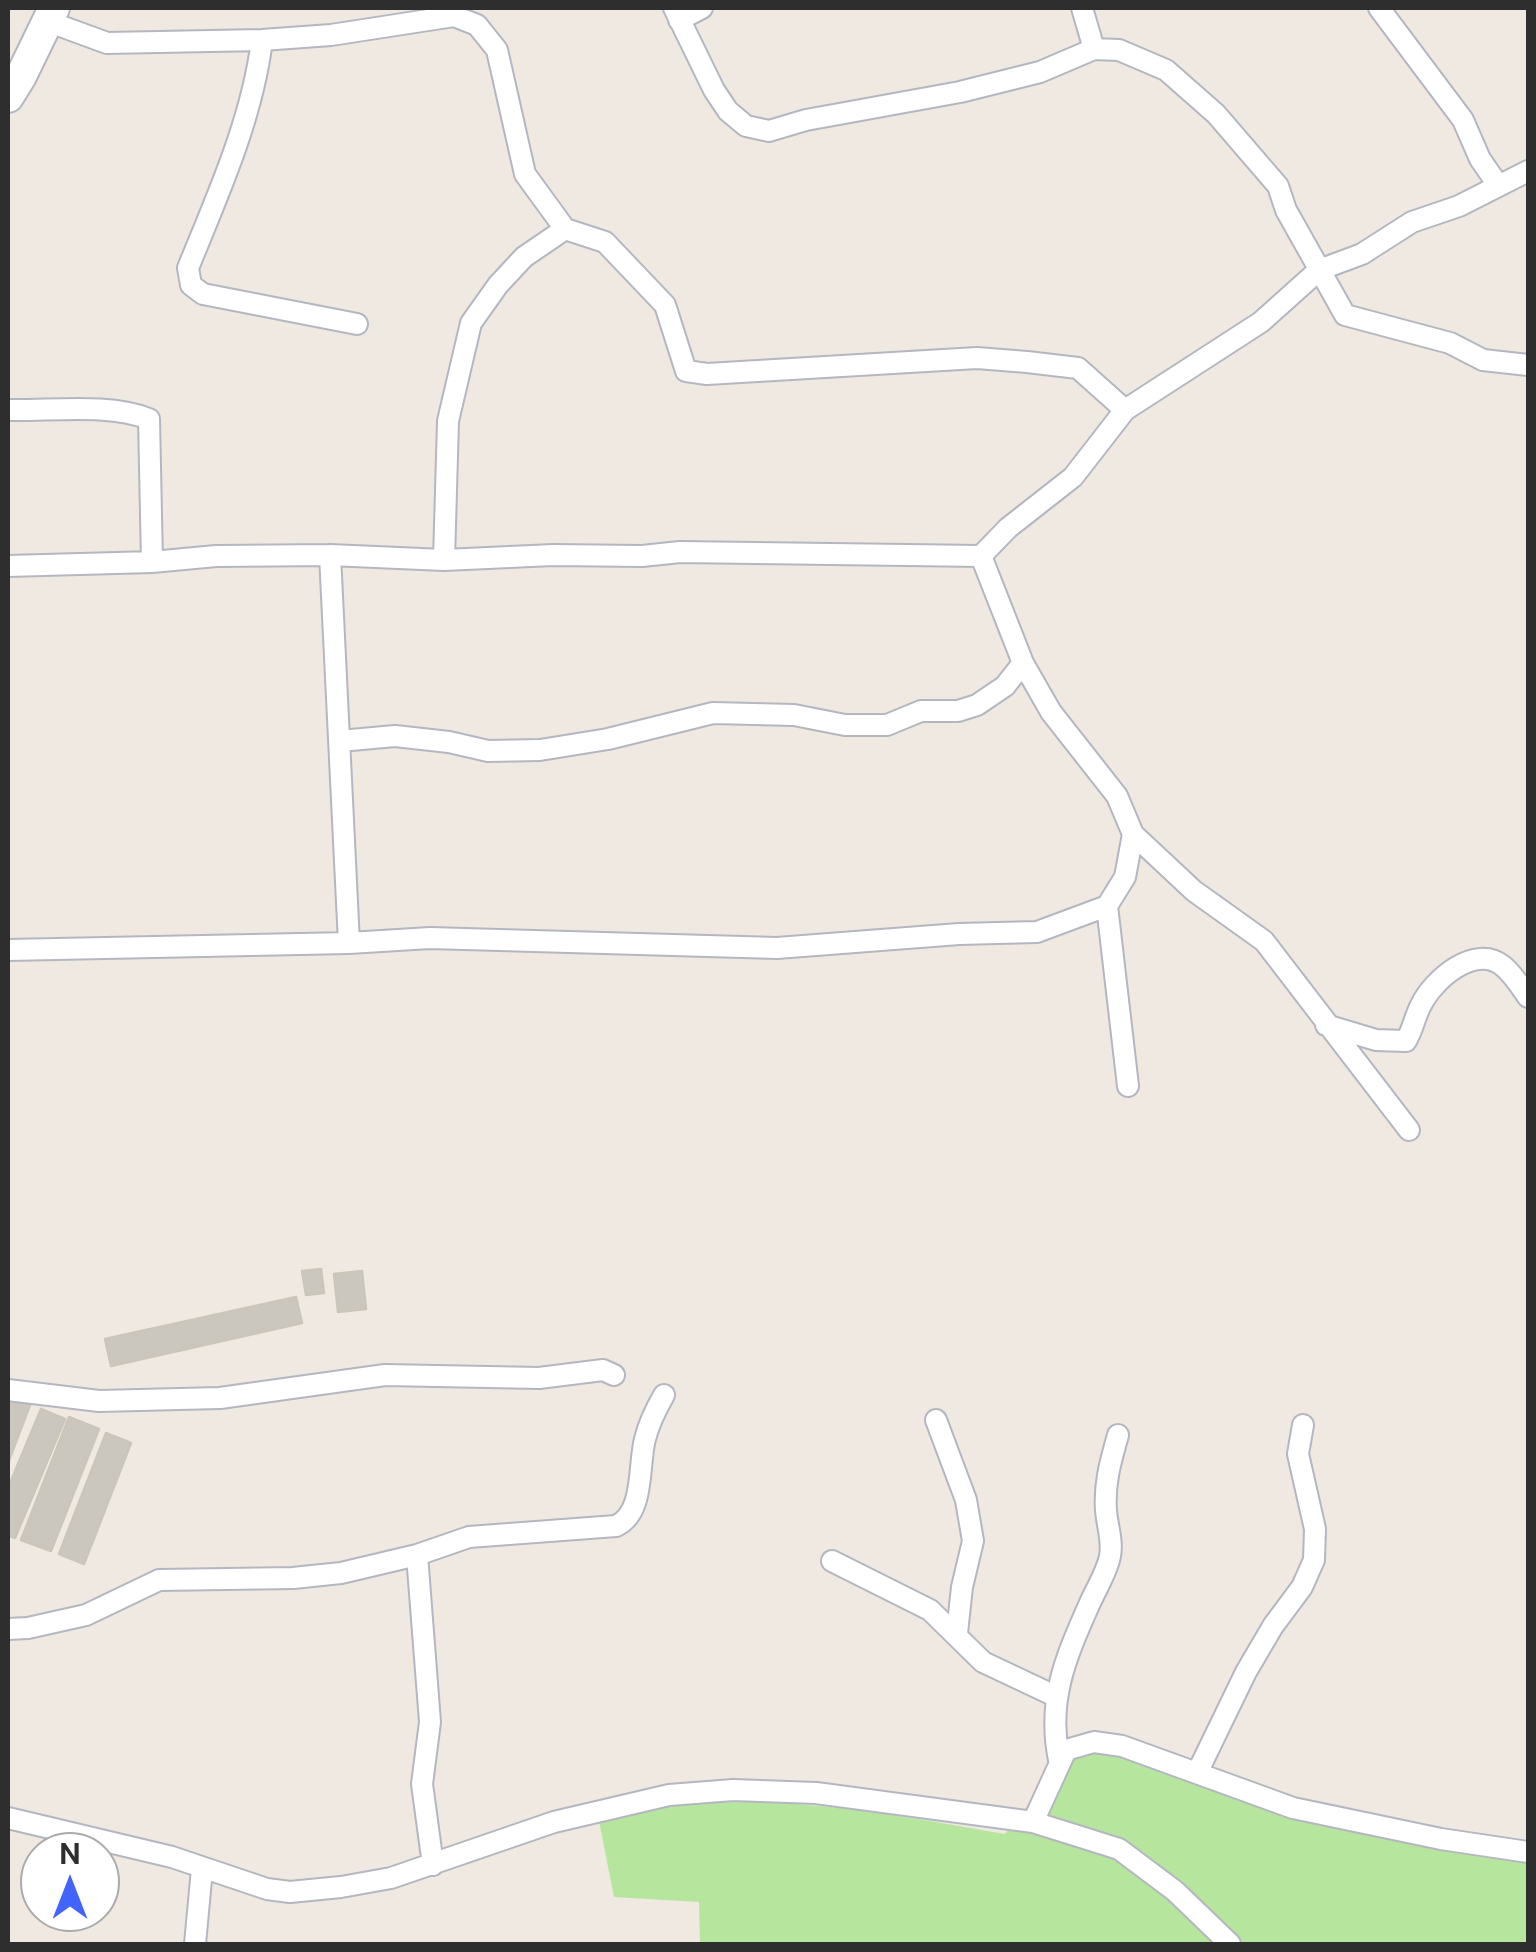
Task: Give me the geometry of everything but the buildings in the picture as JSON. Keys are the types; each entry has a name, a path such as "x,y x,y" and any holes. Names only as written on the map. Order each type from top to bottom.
{"street":[{"path":"702,8 676,14 728,110 746,126 770,131 806,120 960,92 1040,72 1094,49 1119,50 1166,70 1216,114 1278,186 1286,210 1345,315 1450,343 1483,360 1528,365"},
{"path":"1082,8 1094,49"},
{"path":"1379,8 1463,120 1480,160 1498,185"},
{"path":"12,81 51,14 107,43 331,36 454,16 476,24 497,50 524,174 565,230 605,242 665,306 686,370 696,374 977,358 1027,362 1078,368 1125,410"},
{"path":"262,40 257,80 238,142 188,268 192,285 203,294 357,324"},
{"path":"8,566 330,554 444,560 680,552 981,556 1008,528 1073,477 1125,410 1261,322 1319,270 1362,254 1412,222 1459,206 1528,171"},
{"path":"444,560 448,421 471,323 524,257 565,230"},
{"path":"8,410 113,410 132,412 149,420 152,562"},
{"path":"330,554 349,943"},
{"path":"981,556 1024,663 1050,712 1117,796 1133,834 1194,891 1264,941 1408,1130"},
{"path":"340,740 395,736 488,751 540,750 608,739 713,713 794,715 846,725 887,725 921,711 958,711 978,705 1005,686 1024,663"},
{"path":"8,950 430,938 777,948 1036,932 1107,906 1125,877 1133,834"},
{"path":"1107,906 1128,1086"},
{"path":"1326,1024 1376,1040 1406,1041 1434,984 1463,963 1482,960 1501,964 1528,996"},
{"path":"8,1390 116,1401 220,1398 385,1375 539,1378 603,1370 614,1375"},
{"path":"8,1629 86,1615 159,1580 293,1578 341,1573 469,1538 587,1530 626,1522 633,1508 645,1439 664,1395"},
{"path":"936,1420 966,1500 974,1541 962,1587 957,1633"},
{"path":"1197,1772 1246,1672 1302,1587 1314,1560 1315,1529 1298,1454 1303,1425"},
{"path":"1059,1760 1052,1730 1055,1696 1083,1618 1110,1560 1106,1478 1118,1435"},
{"path":"417,1555 430,1722 422,1784 433,1866"},
{"path":"832,1561 920,1604 957,1633 983,1662 1055,1696"},
{"path":"1032,1822 1066,1750 1094,1742 1122,1746 1294,1808 1440,1839 1528,1852"},
{"path":"8,1818 172,1857 267,1889 290,1892 342,1888 391,1878 554,1822 669,1795 733,1790 816,1793 1032,1822 1119,1850 1176,1891 1230,1944"},
{"path":"195,1944 202,1869"}],"green space":[{"path":"1079,1741 1318,1821 1528,1857 1528,1944 700,1944 699,1902 614,1897 599,1821 683,1805 764,1802 844,1809 1005,1834"}]}
